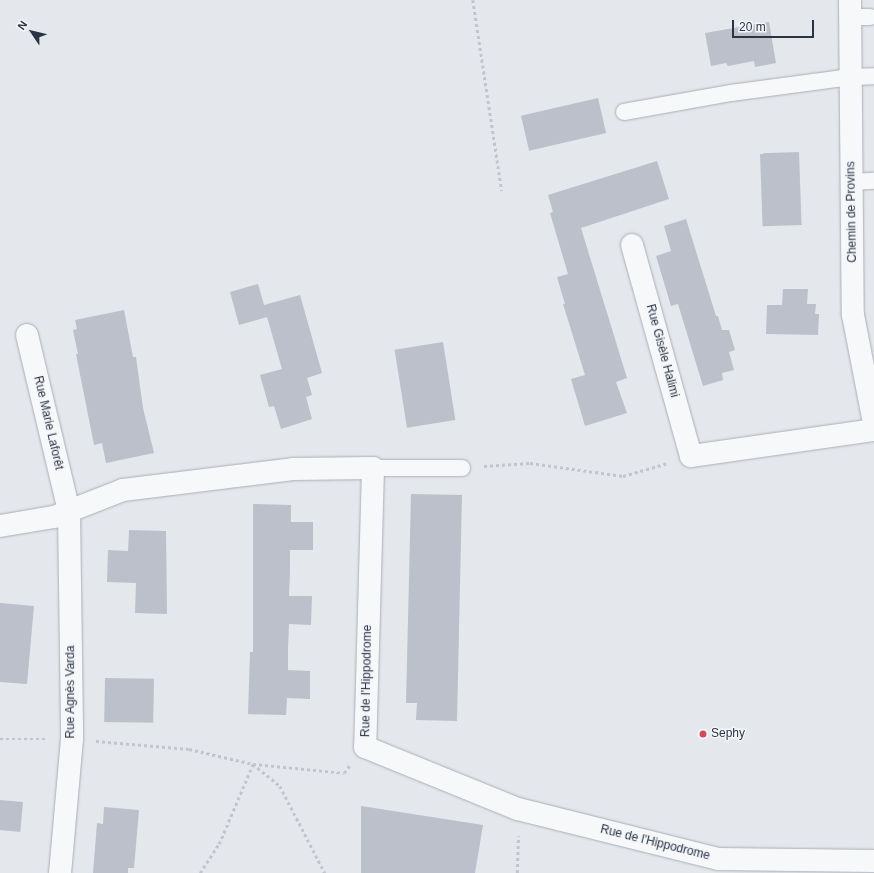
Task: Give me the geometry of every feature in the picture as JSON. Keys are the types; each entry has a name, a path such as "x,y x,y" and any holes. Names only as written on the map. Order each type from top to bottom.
{"street":[{"name":"Chemin de Provins","path":"857,11 851,76 853,315 874,423"},
{"name":"Rue Gisèle Halimi","path":"632,245 691,456"},
{"name":"Rue Marie Laforêt","path":"27,335 69,511"},
{"path":"691,456 874,430"},
{"path":"0,526 54,517 123,490 293,469 373,468"},
{"name":"Rue de l'Hippodrome","path":"373,468 365,747 518,809 719,859 874,861"},
{"name":"Rue Agnès Varda","path":"60,873 72,739 69,511"}],"lane":[{"path":"624,112 731,93 851,76 874,76"},
{"path":"852,182 874,181"},
{"path":"373,468 462,468"}],"path":[{"path":"473,0 502,191"},
{"path":"462,468 530,463 623,476 691,456"},
{"path":"0,740 72,739 189,749 253,764 344,773 365,747"},
{"path":"200,873 219,844 253,764"},
{"path":"253,764 280,786 325,873"},
{"path":"517,873 518,809"}],"building":[{"path":"769,22 776,63 755,67 754,61 728,66 726,63 711,66 705,33"},
{"path":"598,98 606,133 529,151 521,116"},
{"path":"799,152 802,225 763,226 760,153"},
{"path":"657,161 669,199 581,228 627,378 616,382 627,413 585,426 571,379 585,375 563,304 565,304 557,277 568,274 550,213 553,212 548,195"},
{"path":"686,219 716,316 718,316 722,330 729,330 735,350 729,352 734,370 722,373 723,380 703,386 678,304 671,306 656,256 671,251 664,226"},
{"path":"258,284 264,305 300,295 322,373 307,378 312,395 306,397 312,419 281,429 274,406 269,407 260,375 282,369 267,317 239,325 230,292"},
{"path":"783,289 808,289 807,304 816,304 815,314 819,314 818,335 766,334 767,305 782,305"},
{"path":"124,310 133,357 136,357 143,408 154,453 106,463 102,443 94,445 76,354 78,354 73,330 77,329 75,320"},
{"path":"443,342 455,420 407,428 395,350"},
{"path":"411,494 462,495 457,721 416,720 417,703 406,703"},
{"path":"253,504 291,505 291,522 313,522 313,550 290,550 289,596 312,596 311,625 289,624 288,648 288,670 310,671 310,699 287,698 286,715 248,714 250,652 253,652"},
{"path":"129,530 166,531 167,614 135,613 136,583 107,582 108,550 128,551"},
{"path":"0,603 34,606 27,684 0,682"},
{"path":"105,678 154,679 153,723 104,722"},
{"path":"0,800 23,802 20,832 0,830"},
{"path":"361,806 483,825 475,873 361,873"},
{"path":"104,807 139,810 134,868 128,868 128,873 93,873 97,823 103,824"}],"place":[{"name":"Sephy","path":"703,734"}]}
